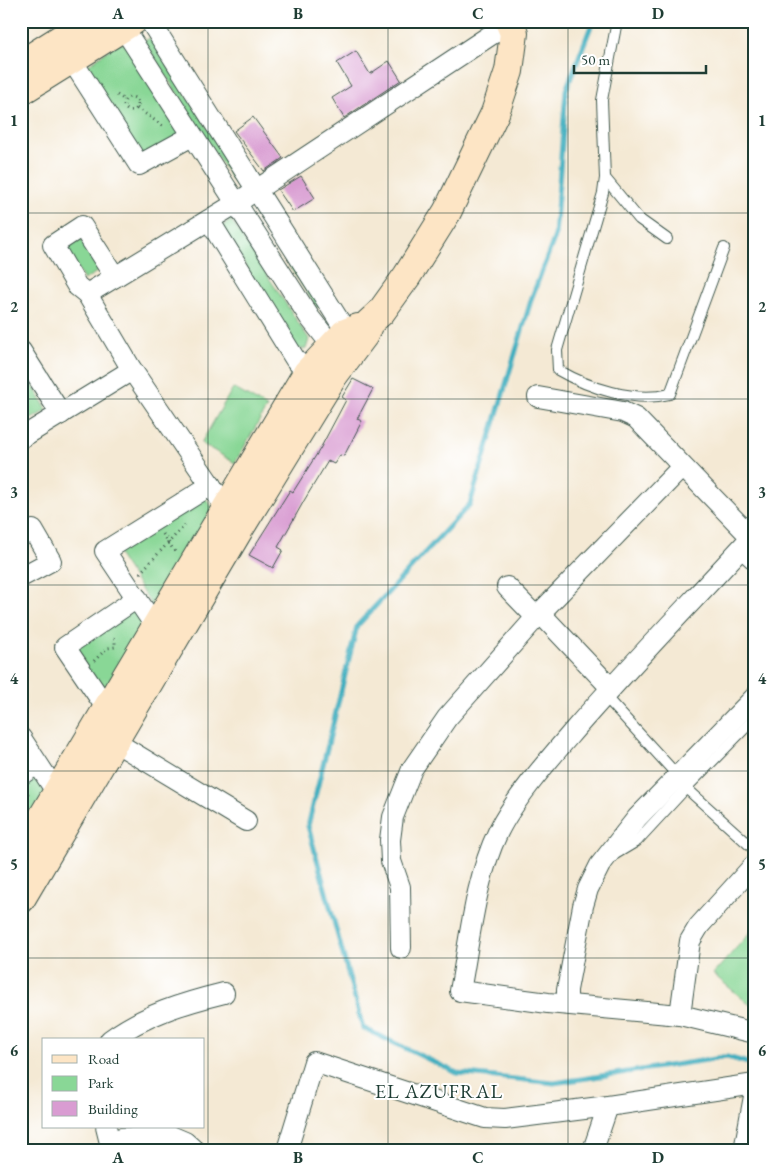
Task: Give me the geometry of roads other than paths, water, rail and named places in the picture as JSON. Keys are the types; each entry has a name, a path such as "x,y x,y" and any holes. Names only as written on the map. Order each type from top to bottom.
{"street":[{"path":"21,64 89,21"},
{"path":"150,21 330,305 349,342"},
{"path":"21,853 114,742 233,519 307,373 349,342 381,312 407,276 447,212 495,112 509,71 514,33 509,22 235,204 87,294"},
{"path":"21,91 125,23 235,204 349,342"},
{"path":"71,59 139,165 192,136"},
{"path":"209,220 295,358 307,373"},
{"path":"115,277 82,226 53,245 77,286 87,294 132,370 212,485 233,519"},
{"path":"21,899 107,708 155,626 233,519 349,342"},
{"path":"21,351 61,414"},
{"path":"21,438 132,370"},
{"path":"538,397 623,412 636,418 751,545 608,691 528,787 498,832 481,886 460,991 548,1004 567,1004 680,1016 755,1034"},
{"path":"401,948 400,887 391,861 390,840 393,817 412,769 429,742 461,701 538,615 682,467"},
{"path":"155,626 105,551 212,485"},
{"path":"21,536 33,530 51,561 21,578"},
{"path":"507,587 538,615 608,691"},
{"path":"107,708 64,647 137,598"},
{"path":"567,1004 567,990 583,906 593,877 601,863 637,818 682,782 755,697"},
{"path":"21,738 29,770 66,800"},
{"path":"114,742 246,821"},
{"path":"680,1016 690,941 699,926 755,864"},
{"path":"113,1038 152,1015 187,1002 224,992"},
{"path":"287,1150 314,1062 485,1118 505,1119 755,1084"},
{"path":"744,1150 755,1091"},
{"path":"593,1150 608,1106"},
{"path":"114,1142 171,1136 185,1142 194,1150"}],"lane":[{"path":"617,21 602,100 605,178 557,350 558,370 575,380 612,392 656,398 670,394 724,248"},
{"path":"605,178 639,219 667,238"},
{"path":"608,691 682,782 755,850"},
{"path":"682,782 755,718"}],"waterway":[{"path":"593,21 566,90 555,236 532,297 470,504 357,626 308,826 363,1028 457,1073 554,1083 727,1057 755,1065"}],"district":[{"name":"EL AZUFRAL","path":"439,1091"}]}
